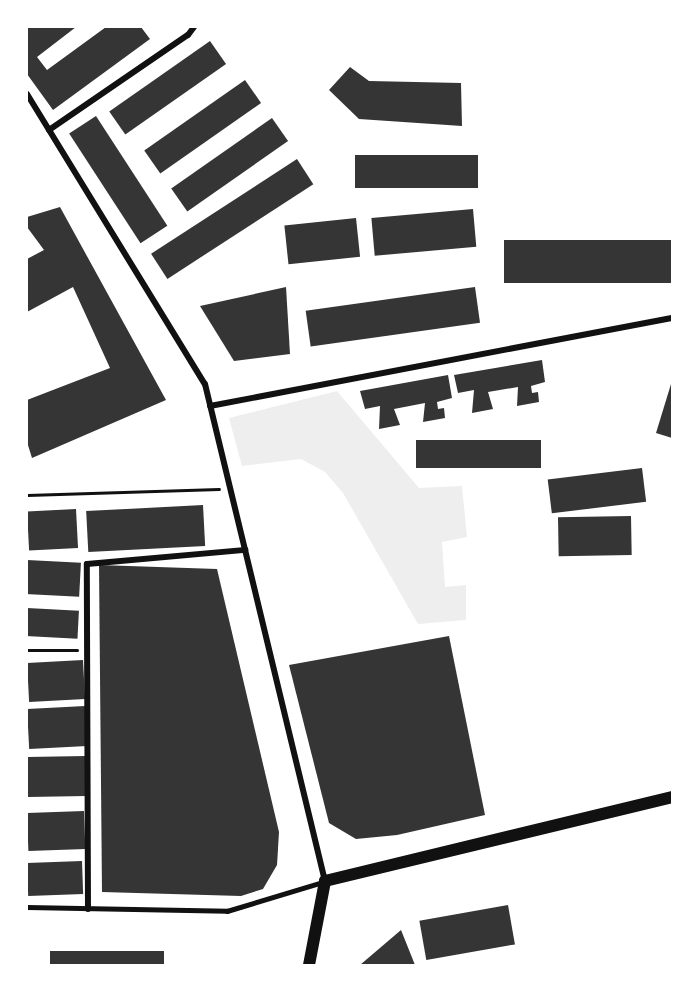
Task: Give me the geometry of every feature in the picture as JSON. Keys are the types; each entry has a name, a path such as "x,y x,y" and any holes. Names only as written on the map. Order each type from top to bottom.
{"main road":[{"path":"309,965 325,881 672,797"}],"street":[{"path":"49,130 188,35 194,27"},
{"path":"27,94 205,384 325,881"},
{"path":"210,406 672,318"},
{"path":"88,909 87,564 245,550"}],"lane":[{"path":"27,908 227,911 325,881"}],"path":[{"path":"27,495 229,489"},
{"path":"27,650 87,650"}],"shaded area":[{"path":"337,391 419,488 462,486 467,537 442,542 445,587 466,585 466,620 418,624 343,493 325,472 301,459 242,466 229,418"}],"building":[{"path":"27,27 76,27 37,57 47,70 106,27 141,27 150,39 53,110 27,74"},
{"path":"210,41 226,64 125,134 109,112"},
{"path":"350,67 369,81 461,83 462,126 359,119 329,90"},
{"path":"245,80 261,103 160,173 144,151"},
{"path":"96,116 167,226 141,243 69,133"},
{"path":"272,118 288,141 187,211 171,189"},
{"path":"355,155 478,155 478,188 355,188"},
{"path":"297,159 313,184 167,279 151,254"},
{"path":"60,207 166,400 32,458 27,442 27,400 110,368 73,287 27,312 27,259 44,250 27,227 27,217"},
{"path":"473,209 476,247 375,256 371,218"},
{"path":"356,218 360,257 288,264 284,226"},
{"path":"504,240 672,240 672,283 504,283"},
{"path":"286,287 290,354 234,361 200,306"},
{"path":"475,287 480,323 311,346 306,311"},
{"path":"542,360 545,382 531,386 532,393 538,392 539,402 517,406 518,387 488,392 493,409 472,413 474,390 458,393 454,375"},
{"path":"448,375 452,398 437,402 438,409 444,408 445,418 423,422 425,403 394,409 400,425 379,429 380,406 365,409 360,391"},
{"path":"672,384 672,438 656,433"},
{"path":"416,440 541,440 541,468 416,468"},
{"path":"642,468 646,502 552,513 548,480"},
{"path":"203,505 205,546 88,552 86,511"},
{"path":"76,509 78,548 29,551 27,512"},
{"path":"631,516 632,555 559,556 558,517"},
{"path":"27,560 81,563 79,597 27,594"},
{"path":"99,565 217,569 279,832 277,865 263,889 241,896 102,892"},
{"path":"27,608 79,611 77,639 27,636"},
{"path":"449,636 485,815 397,835 356,839 329,823 289,665"},
{"path":"83,660 85,699 29,702 27,663"},
{"path":"85,706 87,746 29,749 27,709"},
{"path":"86,756 87,796 28,797 27,757"},
{"path":"84,811 85,849 28,851 27,813"},
{"path":"82,861 83,894 28,896 27,863"},
{"path":"508,905 515,944 426,960 419,921"},
{"path":"401,930 415,965 360,965"},
{"path":"50,951 164,951 164,965 50,965"}]}
